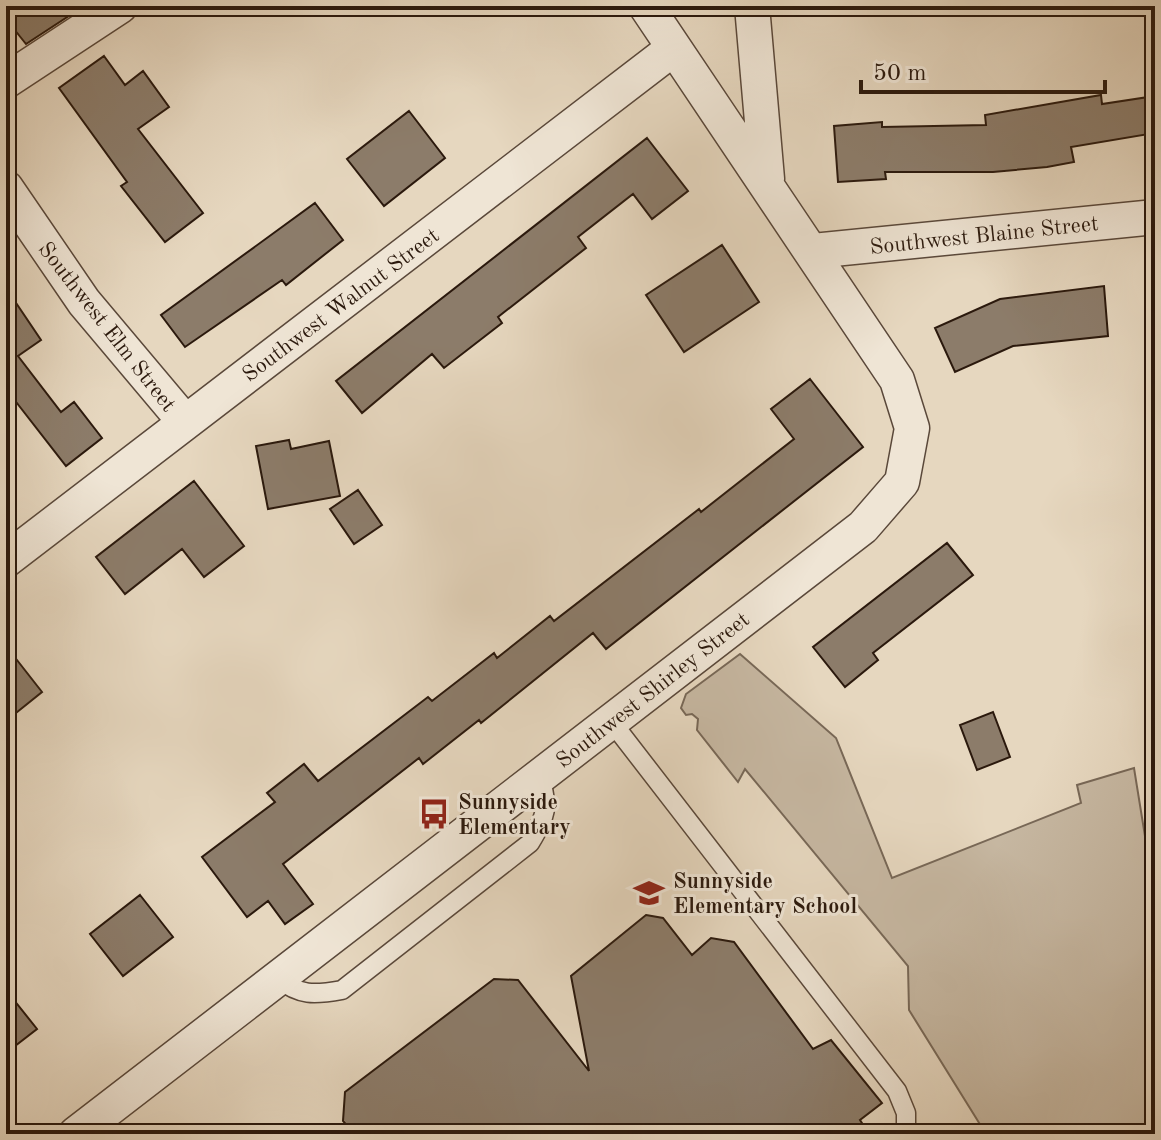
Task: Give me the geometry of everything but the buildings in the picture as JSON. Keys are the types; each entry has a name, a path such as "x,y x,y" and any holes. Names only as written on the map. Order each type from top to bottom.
{"street":[{"path":"6,81 120,6"},
{"name":"Southwest Shirley Street","path":"76,1134 863,527 902,482 912,428 897,380 646,6"},
{"path":"752,6 767,183"},
{"name":"Southwest Walnut Street","path":"6,560 674,48"},
{"name":"Southwest Elm Street","path":"6,188 84,302 185,422"},
{"name":"Southwest Blaine Street","path":"813,251 1155,217"}],"lane":[{"path":"611,721 897,1091 906,1113 906,1134"},
{"path":"277,978 294,992 322,994 342,990 530,843 543,821 548,799 539,776"}],"shaded area":[{"path":"740,654 836,738 892,878 1081,803 1077,785 1134,768 1155,898 1155,1134 986,1134 909,1010 908,966 745,769 738,782 697,730 698,719 692,714 686,715 681,708 686,694"}],"place":[{"name":"Sunnyside Elementary","path":"434,814"},
{"name":"Sunnyside Elementary School","path":"649,893"}]}
